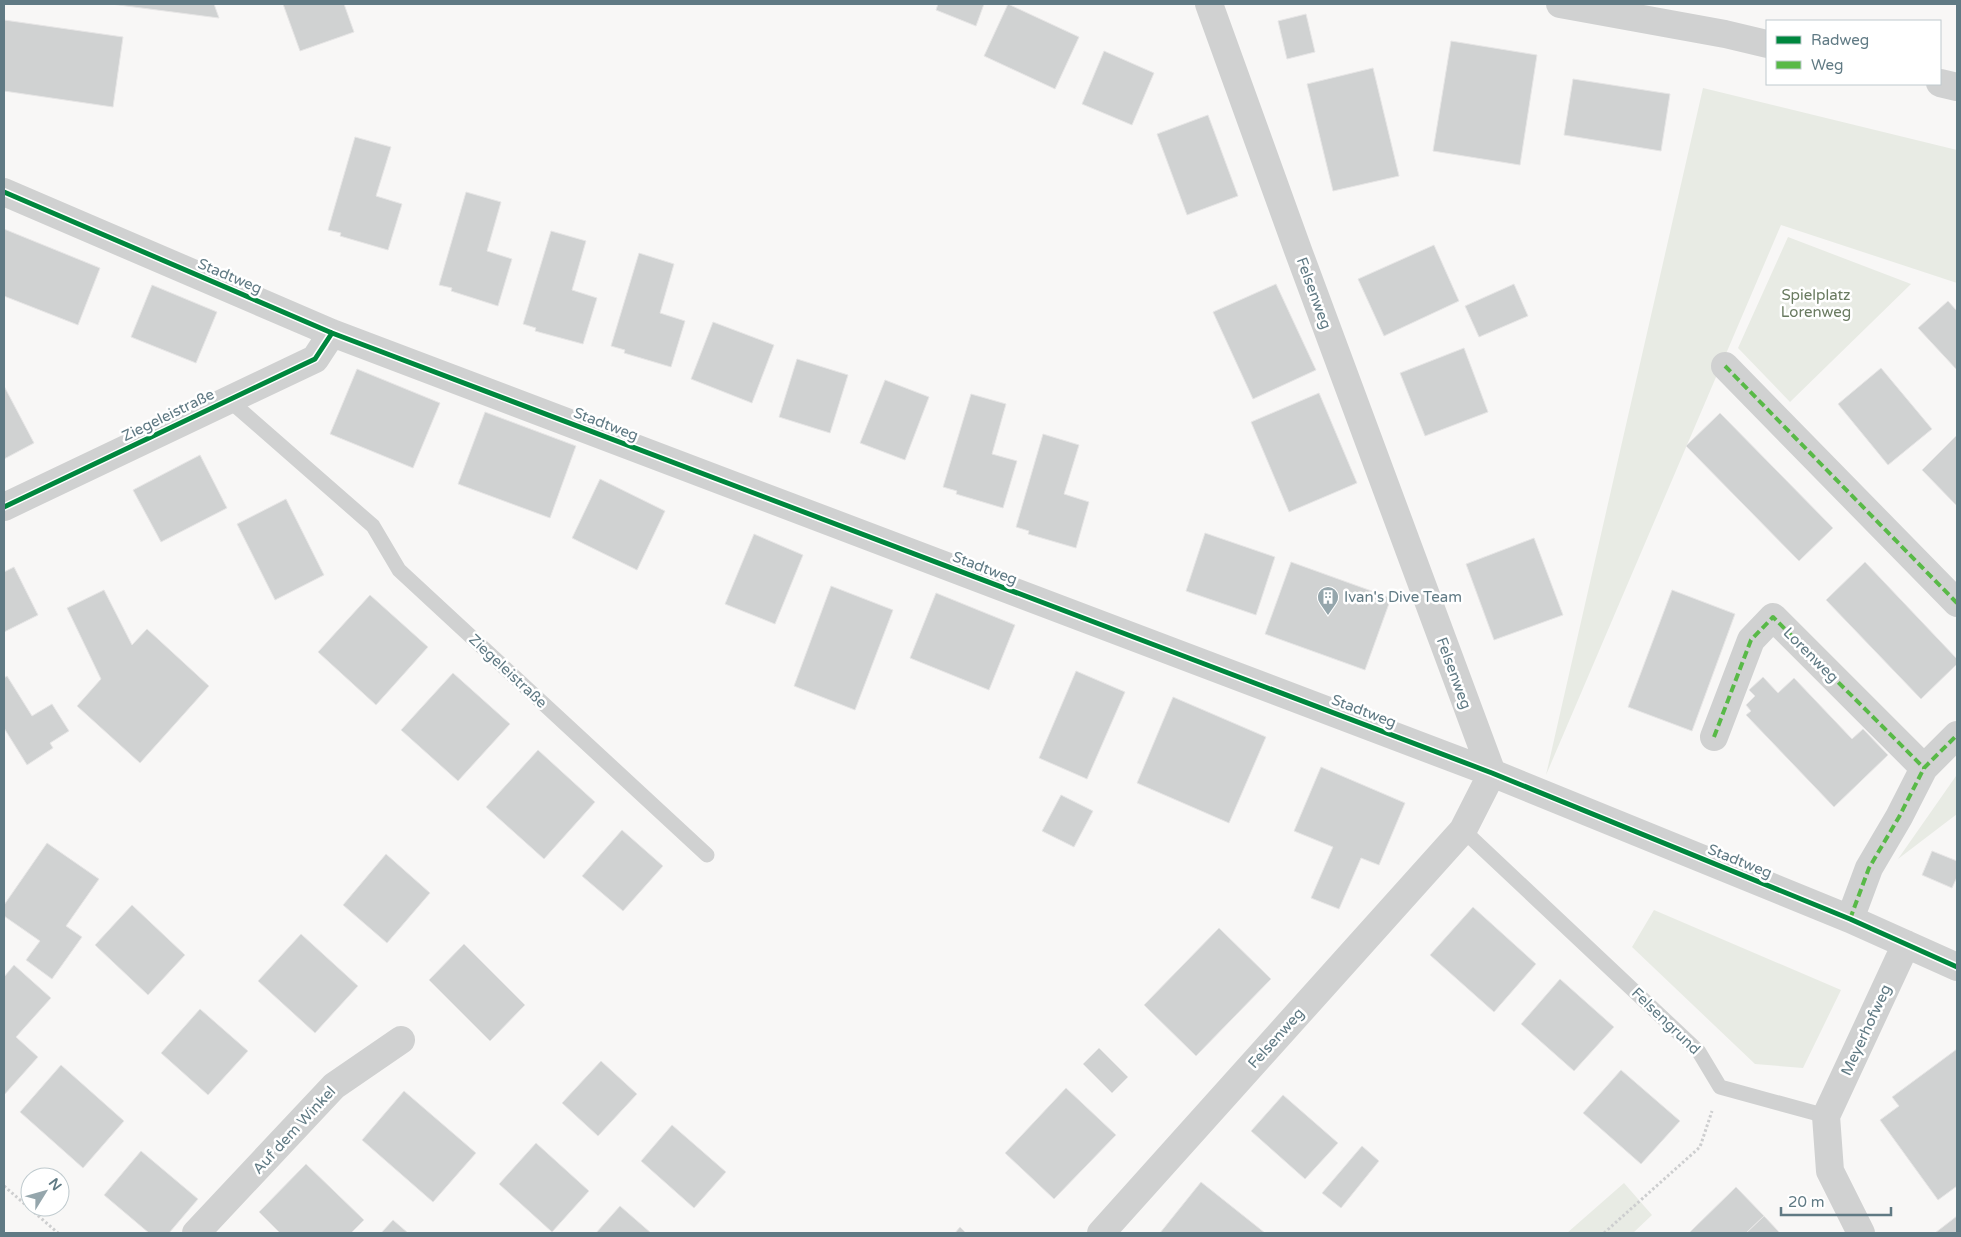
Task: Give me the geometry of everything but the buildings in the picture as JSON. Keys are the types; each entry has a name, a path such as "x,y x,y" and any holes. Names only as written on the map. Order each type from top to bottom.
{"street":[{"name":"Felsenweg","path":"1101,1233 1463,830 1492,773 1299,253 1209,4"},
{"path":"1560,4 1766,44"},
{"path":"1941,83 1957,87"},
{"name":"Stadtweg","path":"4,192 332,333 1492,773 1850,919 1957,967"},
{"name":"Ziegeleistraße","path":"4,507 315,358 332,333"},
{"path":"1725,366 1957,603"},
{"name":"Lorenweg","path":"1714,737 1751,640 1773,617 1924,768"},
{"path":"1850,919 1869,868 1899,817 1924,768 1957,735"},
{"name":"Meyerhofweg","path":"1861,1233 1830,1171 1826,1116 1906,944"},
{"name":"Auf dem Winkel","path":"197,1233 334,1086 401,1040"}],"lane":[{"name":"Ziegeleistraße","path":"229,400 373,526 399,570 707,855"},
{"name":"Felsengrund","path":"1463,830 1699,1052 1720,1087"},
{"path":"1720,1087 1826,1116"}],"path":[{"path":"1604,1233 1700,1147 1720,1087"},
{"path":"4,1186 58,1233"}],"green space":[{"path":"1703,88 1957,150 1957,283 1781,225 1546,775"},
{"name":"Spielplatz Lorenweg","path":"1788,237 1911,284 1790,402 1738,348"},
{"path":"1956,776 1957,814 1898,859"},
{"path":"1654,910 1841,990 1803,1068 1755,1064 1632,947"},
{"path":"1624,1183 1652,1215 1633,1233 1567,1233"}],"marked path":[{"path":"1725,366 1957,603"},
{"path":"1714,737 1751,640 1773,617 1924,768"},
{"path":"1850,919 1869,868 1899,817 1924,768 1957,735"}],"cycle path":[{"path":"4,192 332,333 1492,773 1850,919 1957,967"},
{"path":"4,507 315,359 332,333"}],"place":[{"name":"Ivan's Dive Team","path":"1328,616"}]}
